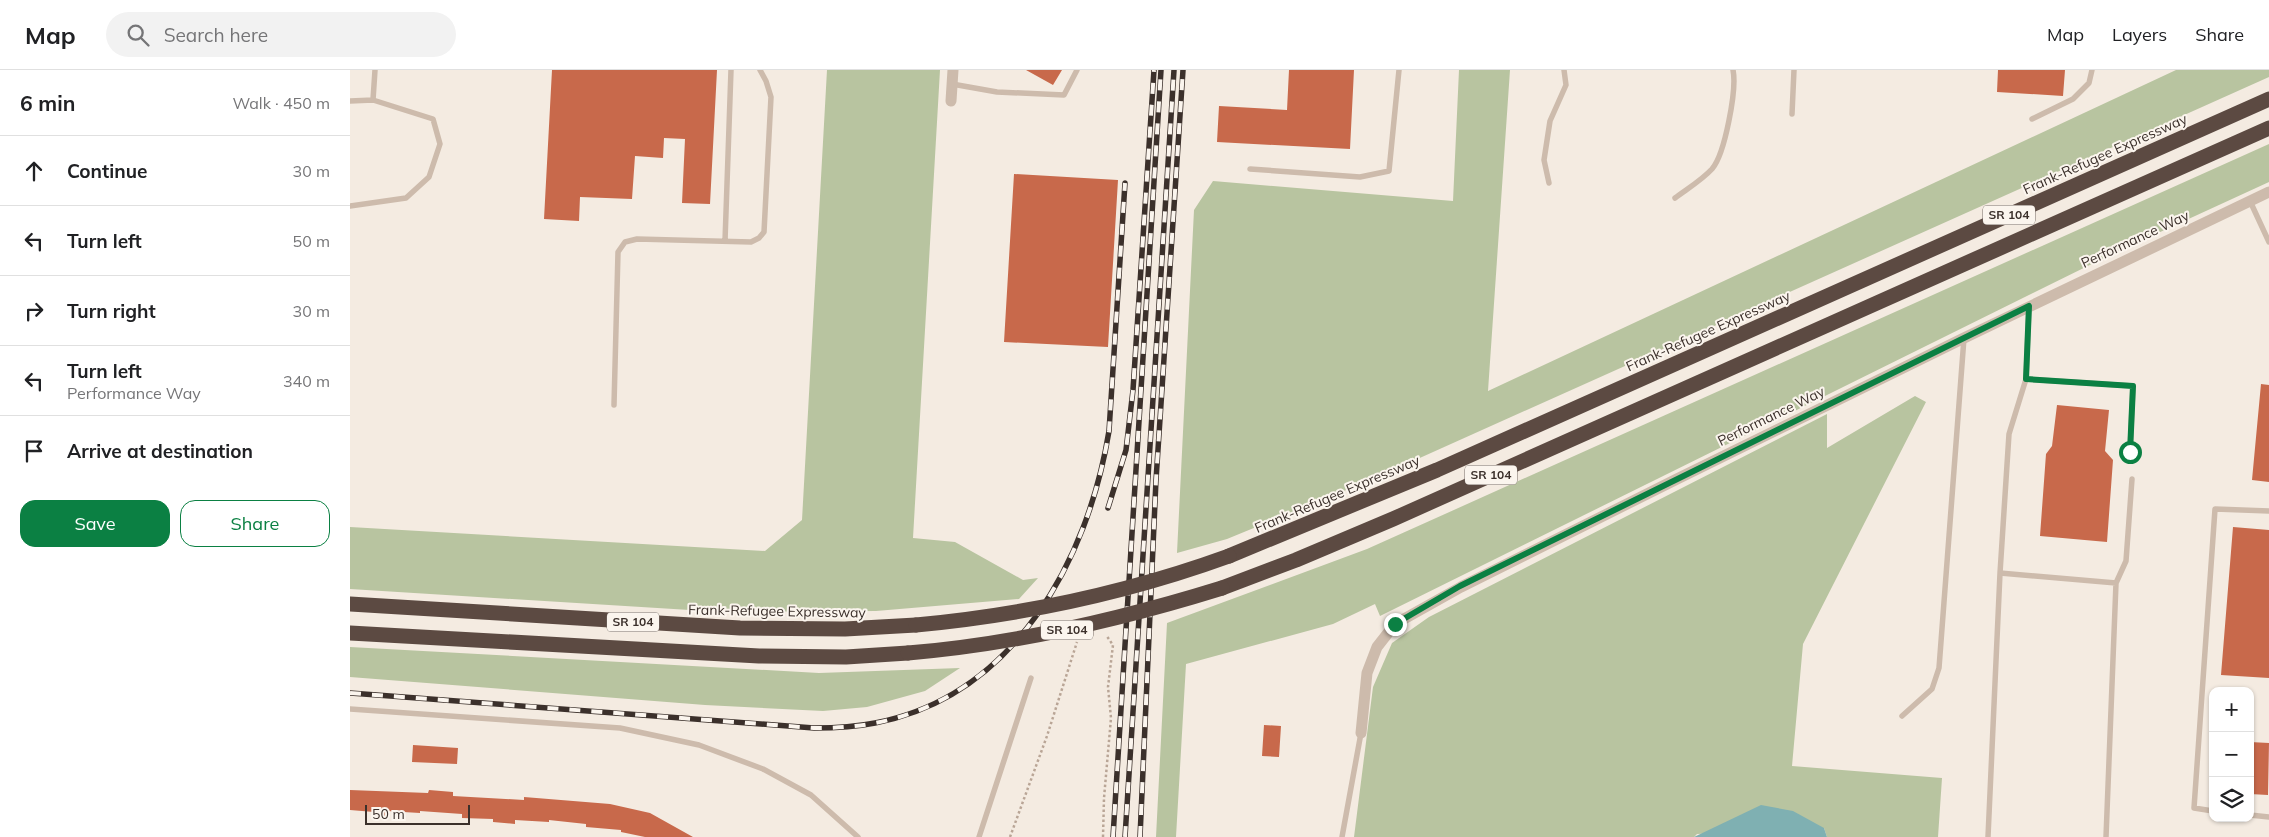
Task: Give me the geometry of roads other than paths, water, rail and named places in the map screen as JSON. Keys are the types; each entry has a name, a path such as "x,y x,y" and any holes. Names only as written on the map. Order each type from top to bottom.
{"highway":[{"name":"Frank-Refugee Expressway","path":"350,604 740,628 845,629 916,625 984,618 1064,604 1138,586 1229,556 1437,470 2269,99"},
{"name":"SR 104","path":"350,633 759,656 846,656 908,653 988,644 1088,626 1153,610 1222,588 1296,560 1393,519 2269,128"}],"street":[{"path":"951,101 953,70"},
{"name":"Performance Way","path":"1361,733 1367,673 1377,647 1395,624 1460,586 2029,306 2269,192"}],"lane":[{"path":"373,100 375,70"},
{"path":"725,241 731,70"},
{"path":"614,405 618,252 625,242 637,239 751,242 759,238 764,232 771,97 760,70"},
{"path":"952,84 997,92 1064,95 1077,70"},
{"path":"1250,169 1360,177 1389,171 1399,70"},
{"path":"1549,183 1544,160 1550,121 1566,85 1564,70"},
{"path":"1674,198 1703,177 1719,158 1729,114 1733,70"},
{"path":"1792,114 1794,70"},
{"path":"2032,119 2073,99 2089,83 2092,70"},
{"path":"350,101 373,100 433,119 440,144 429,177 406,198 350,206"},
{"path":"2250,201 2269,242"},
{"path":"1988,837 2000,573 2009,434 2026,379 2029,306"},
{"path":"1902,716 1932,689 1939,668 1964,338"},
{"path":"2026,379 2133,386 2130,452"},
{"path":"2106,837 2116,582 2126,561 2132,479"},
{"path":"2209,810 2194,808 2214,508 2269,512"},
{"path":"2000,573 2116,582"},
{"path":"979,837 1031,678"},
{"path":"350,709 620,728 699,745 763,769 811,795 858,837"},
{"path":"1342,837 1361,733"},
{"path":"2254,815 2269,817"}],"water":[{"path":"1761,805 1793,811 1824,828 1827,837 1694,837"}],"railway":[{"path":"1108,508 1126,450 1133,390 1154,70"},
{"path":"1113,837 1161,70"},
{"path":"1125,837 1174,70"},
{"path":"1140,837 1156,480 1183,70"},
{"path":"350,693 822,728 875,723 924,708 968,684 1005,653 1037,615 1063,573 1083,527 1099,479 1109,431 1125,183"}]}
